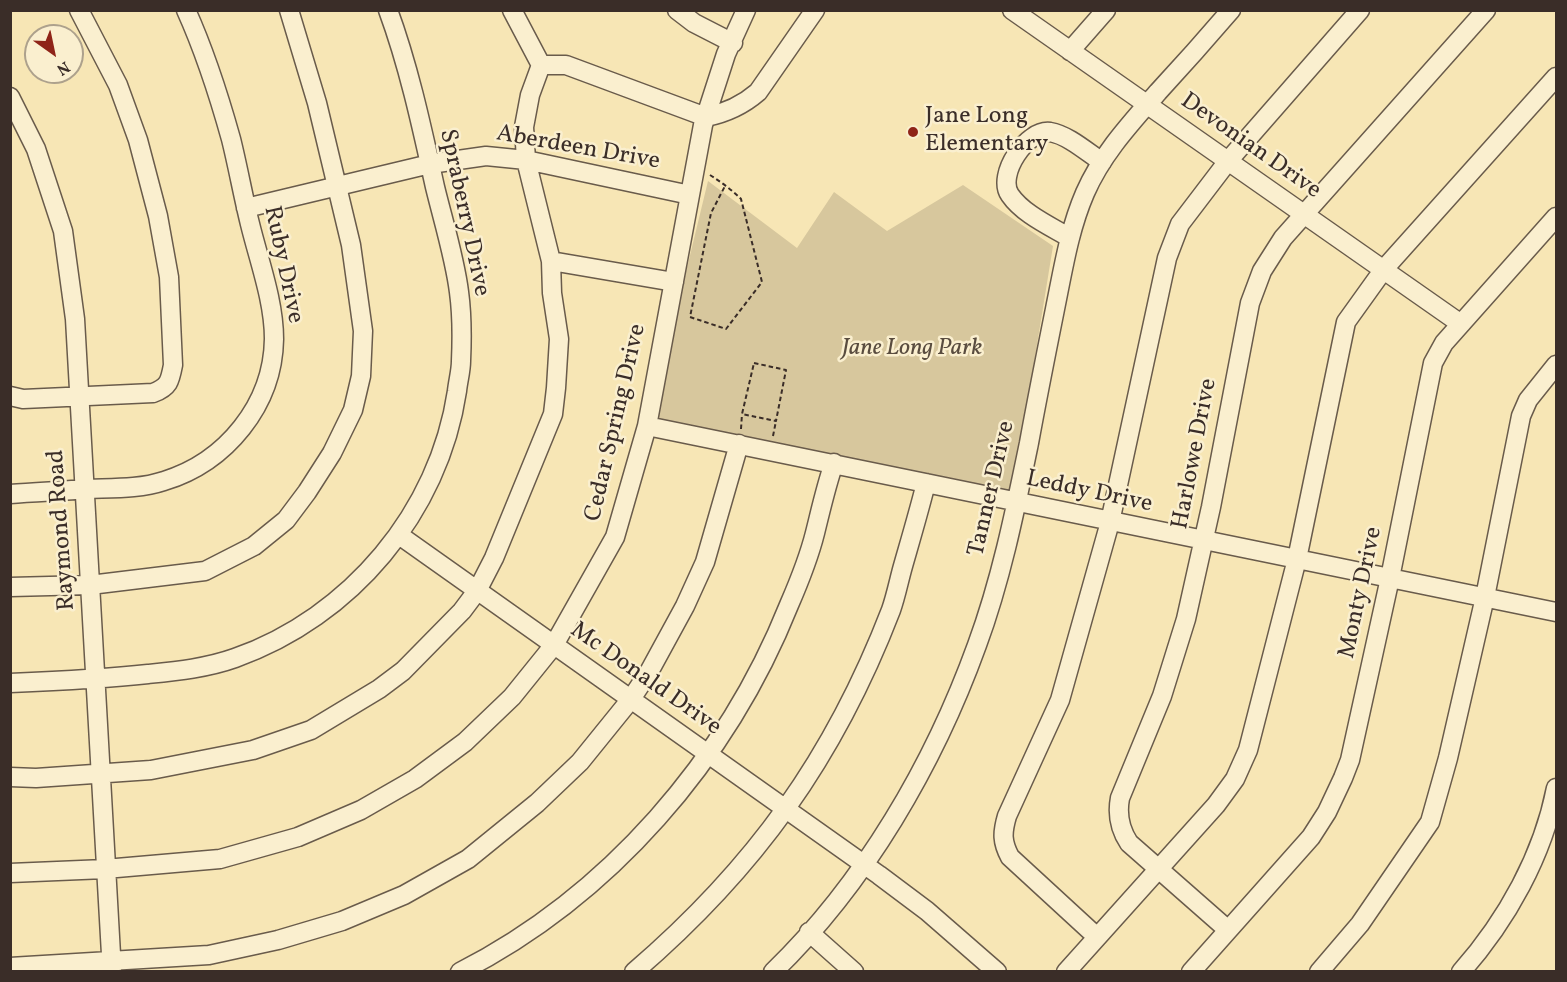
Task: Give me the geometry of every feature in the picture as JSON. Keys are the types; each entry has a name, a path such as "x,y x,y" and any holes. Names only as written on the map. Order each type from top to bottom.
{"street":[{"path":"10,396 23,399 153,393 165,389 171,378 173,365 169,277 158,216 138,140 117,85 79,10"},
{"name":"Ruby Drive","path":"10,494 148,485 165,481 184,473 224,448 251,416 262,393 268,373 273,339 272,317 231,140 212,78 186,10"},
{"path":"10,587 90,585 205,571 254,546 286,520 332,453 353,411 361,376 363,331 351,245 317,103 289,10"},
{"name":"Spraberry Drive","path":"10,683 96,680 186,670 233,659 270,644 306,624 343,596 367,573 399,535 424,492 444,447 453,419 461,363 459,292 400,43 388,10"},
{"path":"10,777 36,778 151,770 253,750 312,730 379,689 403,671 462,611 477,591 494,558 553,414 559,339 552,293 551,261 526,160 524,127 530,95 541,64 512,10"},
{"path":"677,10 694,23 733,43"},
{"name":"Cedar Spring Drive","path":"10,873 105,869 220,859 297,837 361,810 415,779 465,742 512,697 554,645 615,537 646,426 706,117 726,54 733,43 746,10"},
{"path":"541,64 566,65 706,117 746,102 758,92 815,10"},
{"name":"Devonian Drive","path":"1012,10 1461,324"},
{"path":"1070,51 1106,10"},
{"name":"Tanner Drive","path":"773,972 834,904 875,849 903,804 957,696 994,593 1017,502 1070,238 1081,204 1102,162 1119,136 1231,10"},
{"path":"1097,937 1010,857 1003,844 1002,832 1007,816 1060,700 1110,522 1167,258 1180,224 1228,161 1360,10"},
{"name":"Harlowe Drive","path":"1228,930 1129,843 1118,816 1119,804 1147,738 1186,620 1253,294 1262,271 1283,238 1486,10"},
{"path":"1066,972 1216,805 1235,779 1248,750 1297,559 1346,322 1384,269 1557,77"},
{"name":"Raymond Road","path":"10,97 36,149 63,231 75,319 96,680 99,773 112,967"},
{"path":"1070,238 1018,206 1008,193 1005,181 1008,168 1029,138 1039,133 1051,132 1064,137 1102,162"},
{"name":"Aberdeen Drive","path":"246,208 430,164 486,156 526,160 690,195"},
{"name":"Monty Drive","path":"1191,972 1311,837 1337,792 1350,760 1390,578 1431,370 1444,343 1557,217"},
{"path":"551,261 674,282"},
{"path":"1319,972 1360,924 1430,822 1448,758 1485,597 1521,416 1528,400 1557,365"},
{"name":"Leddy Drive","path":"646,426 1557,612"},
{"path":"10,967 112,967 209,955 278,940 342,921 404,895 468,859 537,803 580,762 631,699 649,672 685,606 705,562 739,444"},
{"path":"460,972 486,966 605,871 657,818 708,754 746,696 780,628 812,545 834,463"},
{"path":"634,972 718,893 787,810 821,758 860,684 892,607 926,483"},
{"name":"Mc Donald Drive","path":"399,535 863,864 927,911 997,972"},
{"path":"1461,972 1496,926 1523,880 1541,839 1557,788"},
{"path":"809,932 854,972"}],"path":[{"path":"696,164 725,186 741,199 762,282 726,329 690,317 711,213 725,186"},
{"path":"772,440 776,421 786,370 754,363 742,414 776,421"}],"green space":[{"name":"Jane Long Park","path":"708,181 797,248 834,192 887,231 963,185 1053,246 1015,480 1011,492 666,423 659,418 658,410 669,342"}],"place":[{"name":"Jane Long Elementary","path":"913,132"}]}
